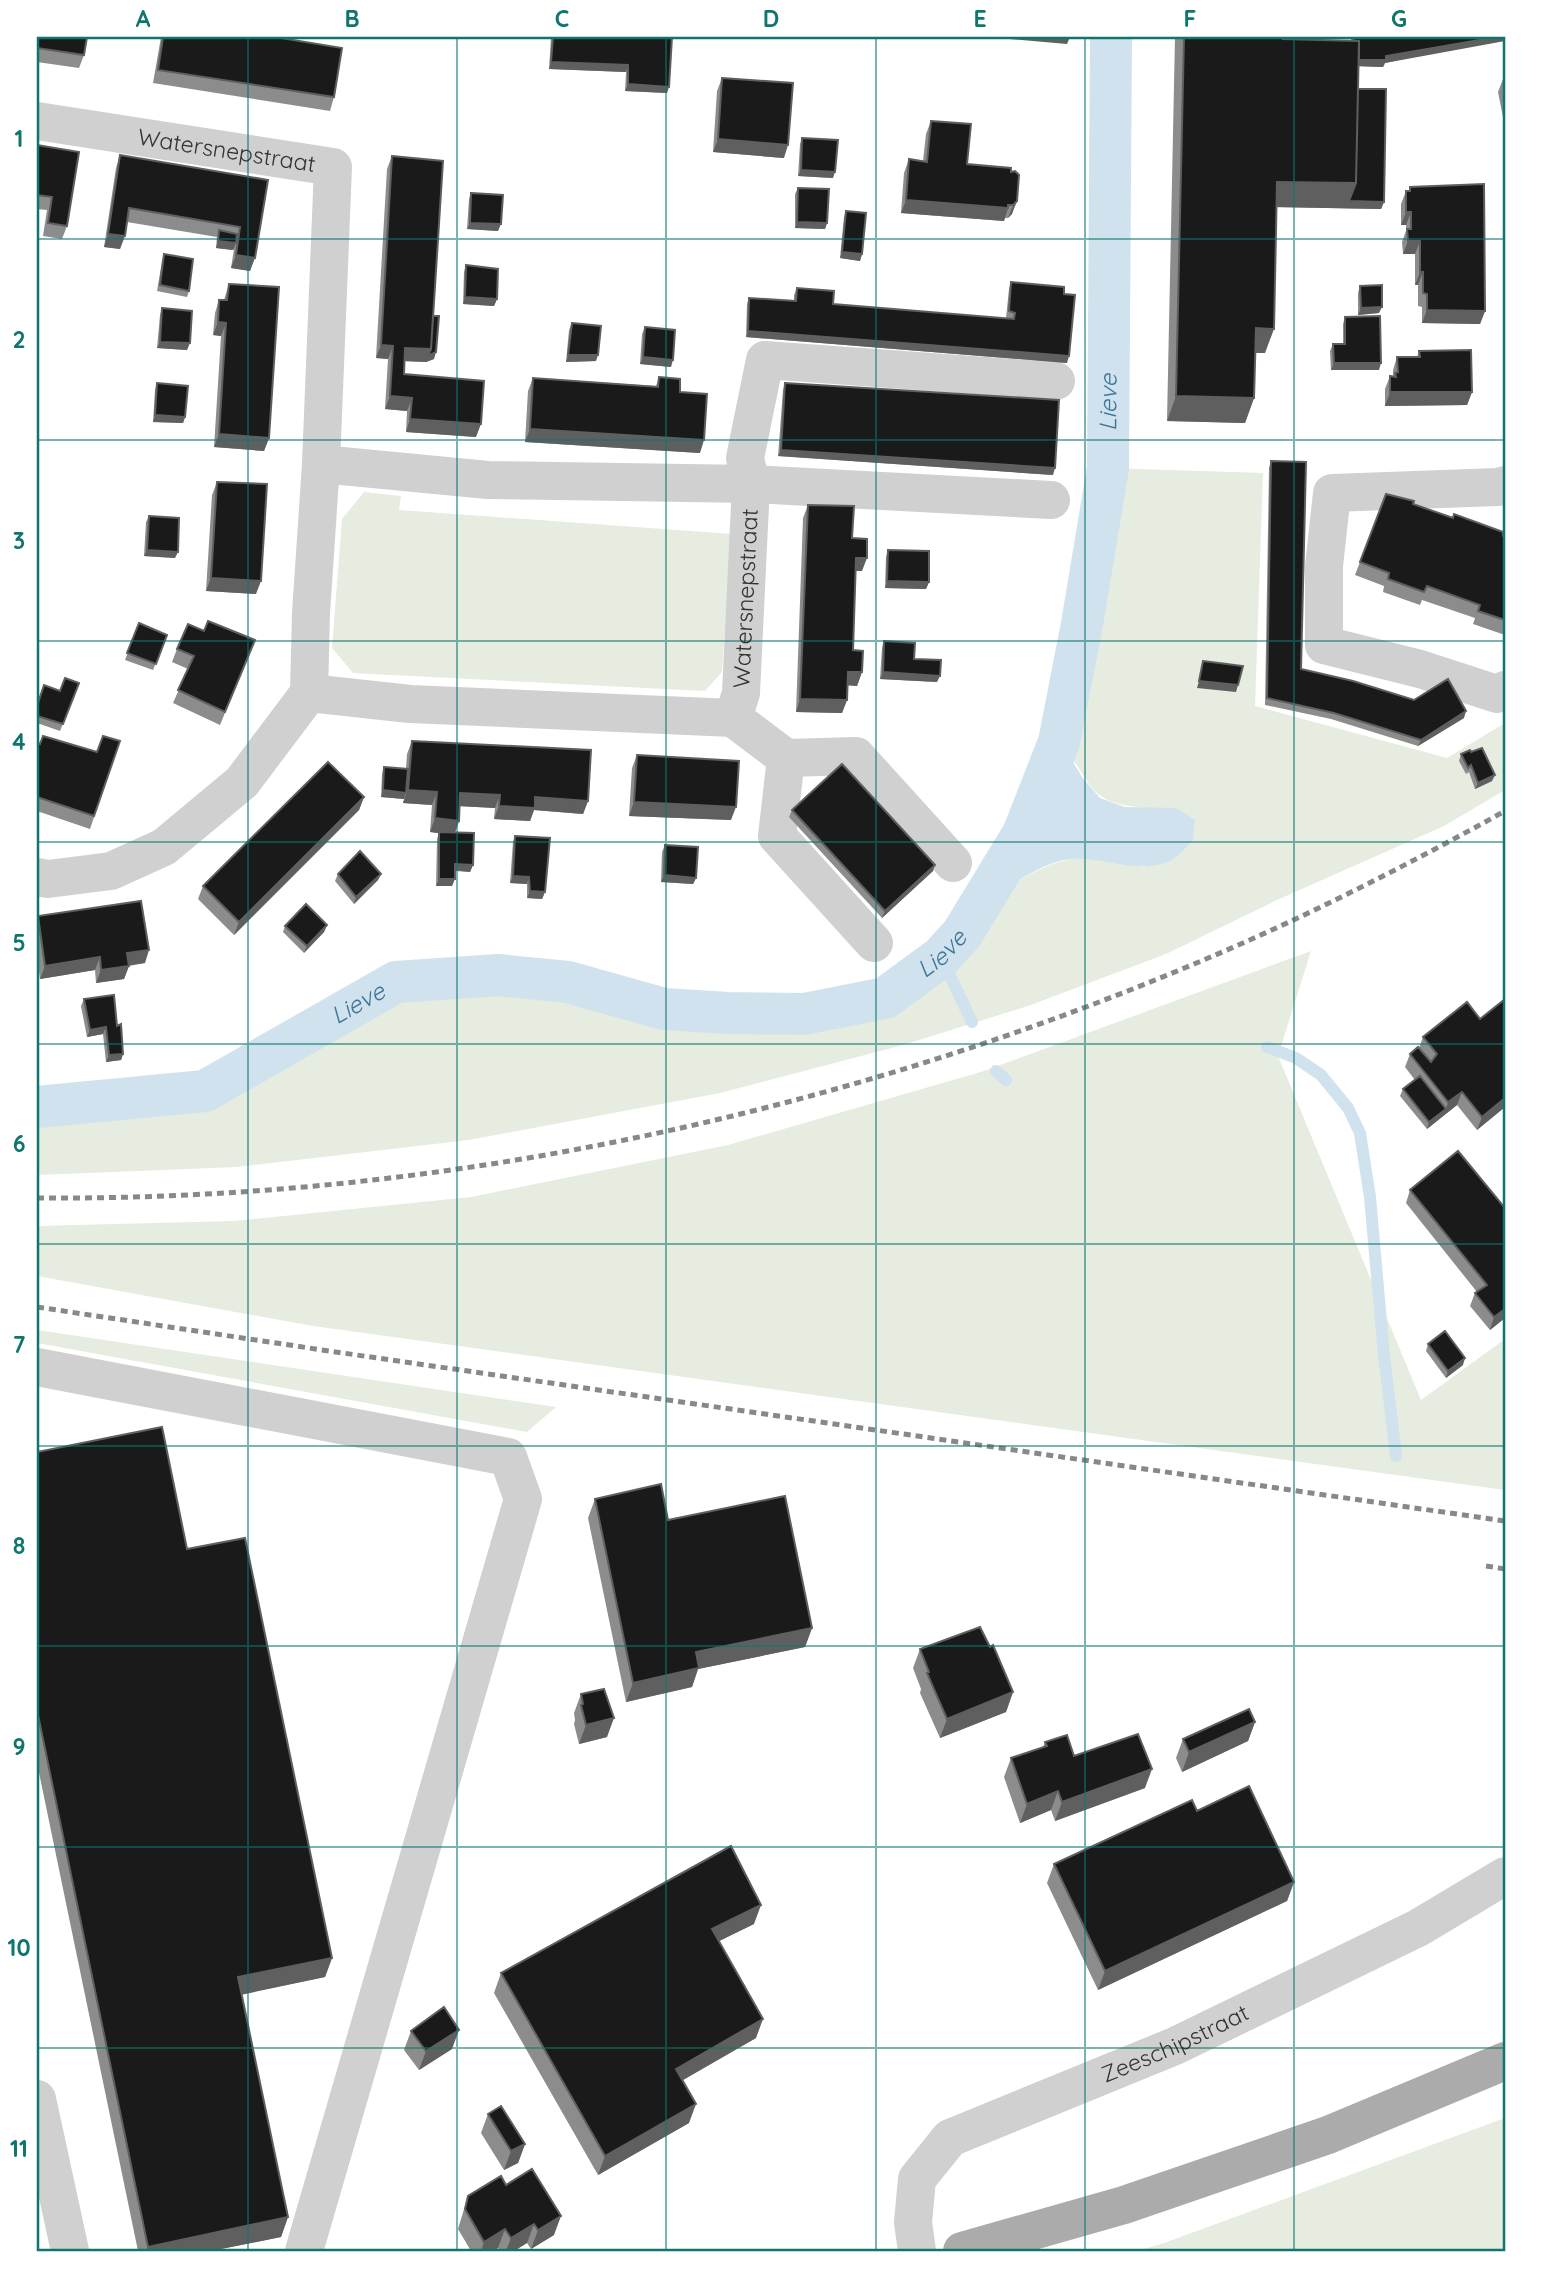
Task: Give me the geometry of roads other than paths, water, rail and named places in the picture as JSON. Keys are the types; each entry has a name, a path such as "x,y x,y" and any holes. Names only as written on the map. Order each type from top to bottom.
{"main road":[{"path":"962,2251 1124,2206 1328,2135 1505,2061"}],"street":[{"name":"Watersnepstraat","path":"37,121 333,167 309,692 410,704 733,718 741,693 751,484 488,480 321,464"},
{"path":"1051,500 751,484 745,458 765,360 1056,381"},
{"path":"1505,485 1332,493 1324,566 1324,645 1420,669 1497,694 1505,690"},
{"path":"37,877 48,879 111,871 164,847 242,782 309,692"},
{"path":"733,718 786,758 856,756 953,863"},
{"path":"786,758 777,836 874,943"},
{"path":"37,1367 508,1457 523,1499 304,2251"},
{"name":"Zeeschipstraat","path":"917,2251 913,2222 917,2179 950,2138 1175,2046 1418,1928 1505,1876"},
{"path":"37,2099 70,2251"}],"water":[{"path":"1059,742 1082,777 1100,798 1125,807 1176,808 1195,820 1193,840 1176,857 1161,864 1136,866 1071,859 1046,866 1007,887 995,882 1026,834"}],"waterway":[{"name":"Lieve","path":"37,1107 205,1091 396,982 498,975 568,982 664,1009 804,1014 885,998 941,957 962,934 1023,834 1059,742 1082,624 1108,468 1111,37"},
{"path":"941,957 972,1022"},
{"path":"1267,1047 1296,1058 1321,1075 1348,1108 1360,1133 1370,1197 1396,1456"},
{"path":"996,1071 1006,1080"}],"railway":[{"path":"37,1198 185,1195 333,1184 481,1166 627,1140 772,1106 915,1066 1056,1018 1194,964 1351,892 1505,811"},
{"path":"37,1307 1505,1521"},
{"path":"1486,1566 1505,1569"}]}
